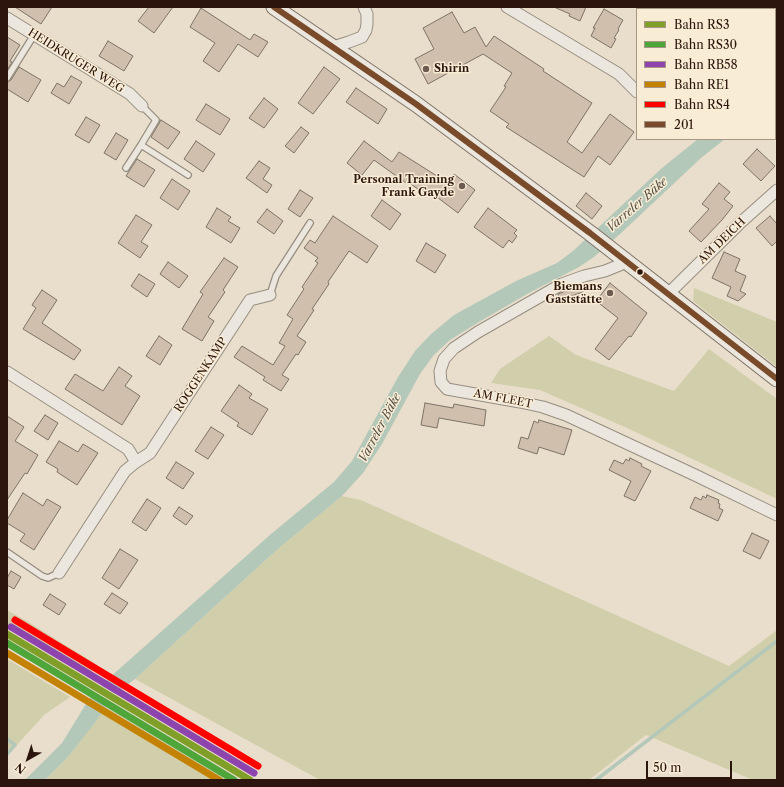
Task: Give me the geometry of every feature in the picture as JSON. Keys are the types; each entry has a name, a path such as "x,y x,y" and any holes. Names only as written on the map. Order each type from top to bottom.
{"main road":[{"path":"274,7 416,104 608,247 777,379"}],"street":[{"path":"333,47 362,37 366,30 367,24 367,14 364,7"},
{"path":"507,7 620,74 636,91"},
{"name":"HEIDKRUGER WEG","path":"7,18 130,94 142,106"},
{"name":"AM DEICH","path":"668,294 739,224 777,190"},
{"name":"AM FLEET","path":"627,262 605,271 584,276 562,284 478,332 454,348 444,359 440,371 441,382 447,389 543,407 566,415 777,515"},
{"name":"ROGGENKAMP","path":"59,573 125,471 150,453 250,300 270,295"},
{"path":"7,372 128,449 136,462"}],"lane":[{"path":"7,78 34,35"},
{"path":"126,168 156,120 142,106"},
{"path":"141,144 188,175"},
{"path":"270,295 276,276 310,223"},
{"path":"7,552 42,576 48,578 59,573"}],"shaded area":[{"path":"694,288 777,322 777,367 693,301"},
{"path":"549,336 576,355 674,391 709,349 777,399 777,499 627,428 540,390 491,383 500,369"},
{"path":"342,496 361,500 729,666 777,630 777,780 753,780 646,735 589,780 320,780 135,679 279,548"},
{"path":"7,610 99,666 88,674 7,625"},
{"path":"7,659 70,697 44,715 7,756"},
{"path":"106,707 227,780 45,780 68,757"}],"water":[{"name":"Varreler Bäke","path":"697,140 724,140 701,158 594,257 579,267 529,293 450,340 433,356 420,374 382,444 363,473 342,496 279,548 135,679 116,693 68,757 45,780 25,780 62,743 89,699 108,679 271,534 334,482 352,461 398,377 415,351 431,334 454,315 516,281 557,263 573,251 662,168"}],"pier":[{"path":"100,685 117,695 110,706 91,695"}],"building":[{"path":"15,7 52,7 41,24"},
{"path":"149,7 173,7 154,33 138,21"},
{"path":"554,7 586,7 580,21 569,16 570,14"},
{"path":"201,8 250,40 254,34 268,42 258,57 238,44 219,72 203,61 215,43 190,27"},
{"path":"604,9 623,20 611,48 591,36 595,28 593,28"},
{"path":"452,12 464,33 475,27 486,47 494,36 544,69 543,71 592,103 567,142 582,153 610,114 634,132 610,165 598,156 584,177 506,127 509,124 490,111 506,87 504,86 512,73 483,54 428,84 415,59 434,49 423,28"},
{"path":"7,37 20,45 10,61 12,62 7,70"},
{"path":"108,41 133,56 124,71 99,56"},
{"path":"19,67 41,80 28,102 7,89 7,82 11,80"},
{"path":"324,67 340,79 313,114 298,103"},
{"path":"71,76 82,82 69,104 51,93 57,83 64,87"},
{"path":"356,88 387,109 378,124 346,102"},
{"path":"264,98 278,109 264,128 249,118"},
{"path":"206,104 230,119 220,135 196,120"},
{"path":"86,117 100,125 89,143 75,135"},
{"path":"161,120 180,132 168,149 151,137"},
{"path":"301,127 309,133 294,153 285,146"},
{"path":"116,133 128,140 116,160 104,153"},
{"path":"196,141 215,154 203,172 184,159"},
{"path":"364,141 392,162 399,152 448,183 454,174 475,190 458,213 425,188 422,192 408,182 406,183 374,160 362,175 347,163"},
{"path":"757,149 775,166 761,181 743,164"},
{"path":"137,159 155,170 144,187 126,176"},
{"path":"259,161 270,168 263,179 272,185 267,193 246,178"},
{"path":"172,179 190,191 178,210 160,198"},
{"path":"719,183 730,192 724,199 733,206 701,242 689,231 709,209 702,204"},
{"path":"300,190 313,198 300,217 288,209"},
{"path":"586,193 602,206 592,219 576,206"},
{"path":"382,200 401,214 390,230 371,216"},
{"path":"217,208 231,217 228,221 240,228 231,243 206,227"},
{"path":"488,208 517,230 514,233 517,236 512,243 509,240 503,248 474,227"},
{"path":"267,209 283,221 274,234 257,222"},
{"path":"136,215 152,225 141,242 148,246 140,258 118,243"},
{"path":"333,216 378,246 367,263 349,251 328,282 329,284 312,309 314,310 297,336 306,342 282,375 289,379 281,391 263,380 265,377 234,357 242,346 273,365 285,346 279,343 293,319 287,315 304,289 302,287 318,263 315,261 318,258 304,248 310,240 315,243"},
{"path":"770,216 777,224 777,241 772,246 756,228"},
{"path":"426,243 446,255 435,273 416,261"},
{"path":"724,252 740,259 735,271 746,276 740,291 746,294 738,301 727,296 731,287 712,278"},
{"path":"224,258 238,267 223,290 225,292 208,317 214,321 202,341 182,329 203,294 200,292"},
{"path":"168,262 188,276 179,288 160,274"},
{"path":"139,274 155,284 147,297 131,286"},
{"path":"610,283 647,313 631,337 629,336 609,360 595,349 618,318 596,301"},
{"path":"581,285 583,292 560,300 558,294"},
{"path":"42,290 57,300 42,323 81,350 74,360 23,329 36,308 32,305"},
{"path":"159,336 172,345 160,365 146,356"},
{"path":"119,367 132,376 125,386 140,396 122,425 65,389 75,374 103,391"},
{"path":"239,385 252,394 249,398 268,409 252,435 237,426 239,423 221,411"},
{"path":"425,403 453,408 454,404 486,410 484,426 439,418 437,428 421,425"},
{"path":"45,415 58,423 48,440 34,431"},
{"path":"7,416 24,427 15,441 38,455 27,474 25,473 7,500"},
{"path":"539,420 572,430 564,455 539,447 537,454 518,448 521,437 528,439 534,421 538,423"},
{"path":"211,427 224,435 208,459 195,451"},
{"path":"59,441 78,452 83,444 98,453 77,485 57,472 58,469 46,462"},
{"path":"630,458 642,464 641,466 651,471 635,501 624,496 631,481 609,470 614,460 623,464 626,459 629,461"},
{"path":"176,462 194,473 183,489 166,478"},
{"path":"23,493 43,506 47,499 61,507 34,550 20,541 25,534 7,523 7,520"},
{"path":"707,495 719,500 719,508 723,510 718,521 690,508 695,497 701,500 703,496 706,498"},
{"path":"147,499 161,508 146,531 132,522"},
{"path":"179,507 193,516 186,525 173,516"},
{"path":"752,533 769,541 760,559 743,551"},
{"path":"120,549 138,560 119,589 102,578"},
{"path":"11,571 21,577 14,589 7,585 7,578"},
{"path":"112,593 128,603 120,614 104,604"},
{"path":"50,594 66,604 59,615 43,605"}],"waterway":[{"path":"596,780 777,641"},
{"path":"7,739 15,745 7,754"}],"rail line":[{"name":"RS4","path":"15,620 258,766"},
{"name":"RB58","path":"11,627 254,773"},
{"name":"RS3","path":"7,634 250,780"},
{"name":"RS30","path":"7,643 234,780"},
{"name":"RE1","path":"7,653 219,780"}],"transit line":[{"name":"201","path":"274,7 416,104 590,233 777,379"}],"place":[{"name":"Shirin","path":"426,69"},
{"name":"Personal Training Frank Gayde","path":"462,186"},
{"name":"Biemans Gaststätte","path":"610,293"}]}
